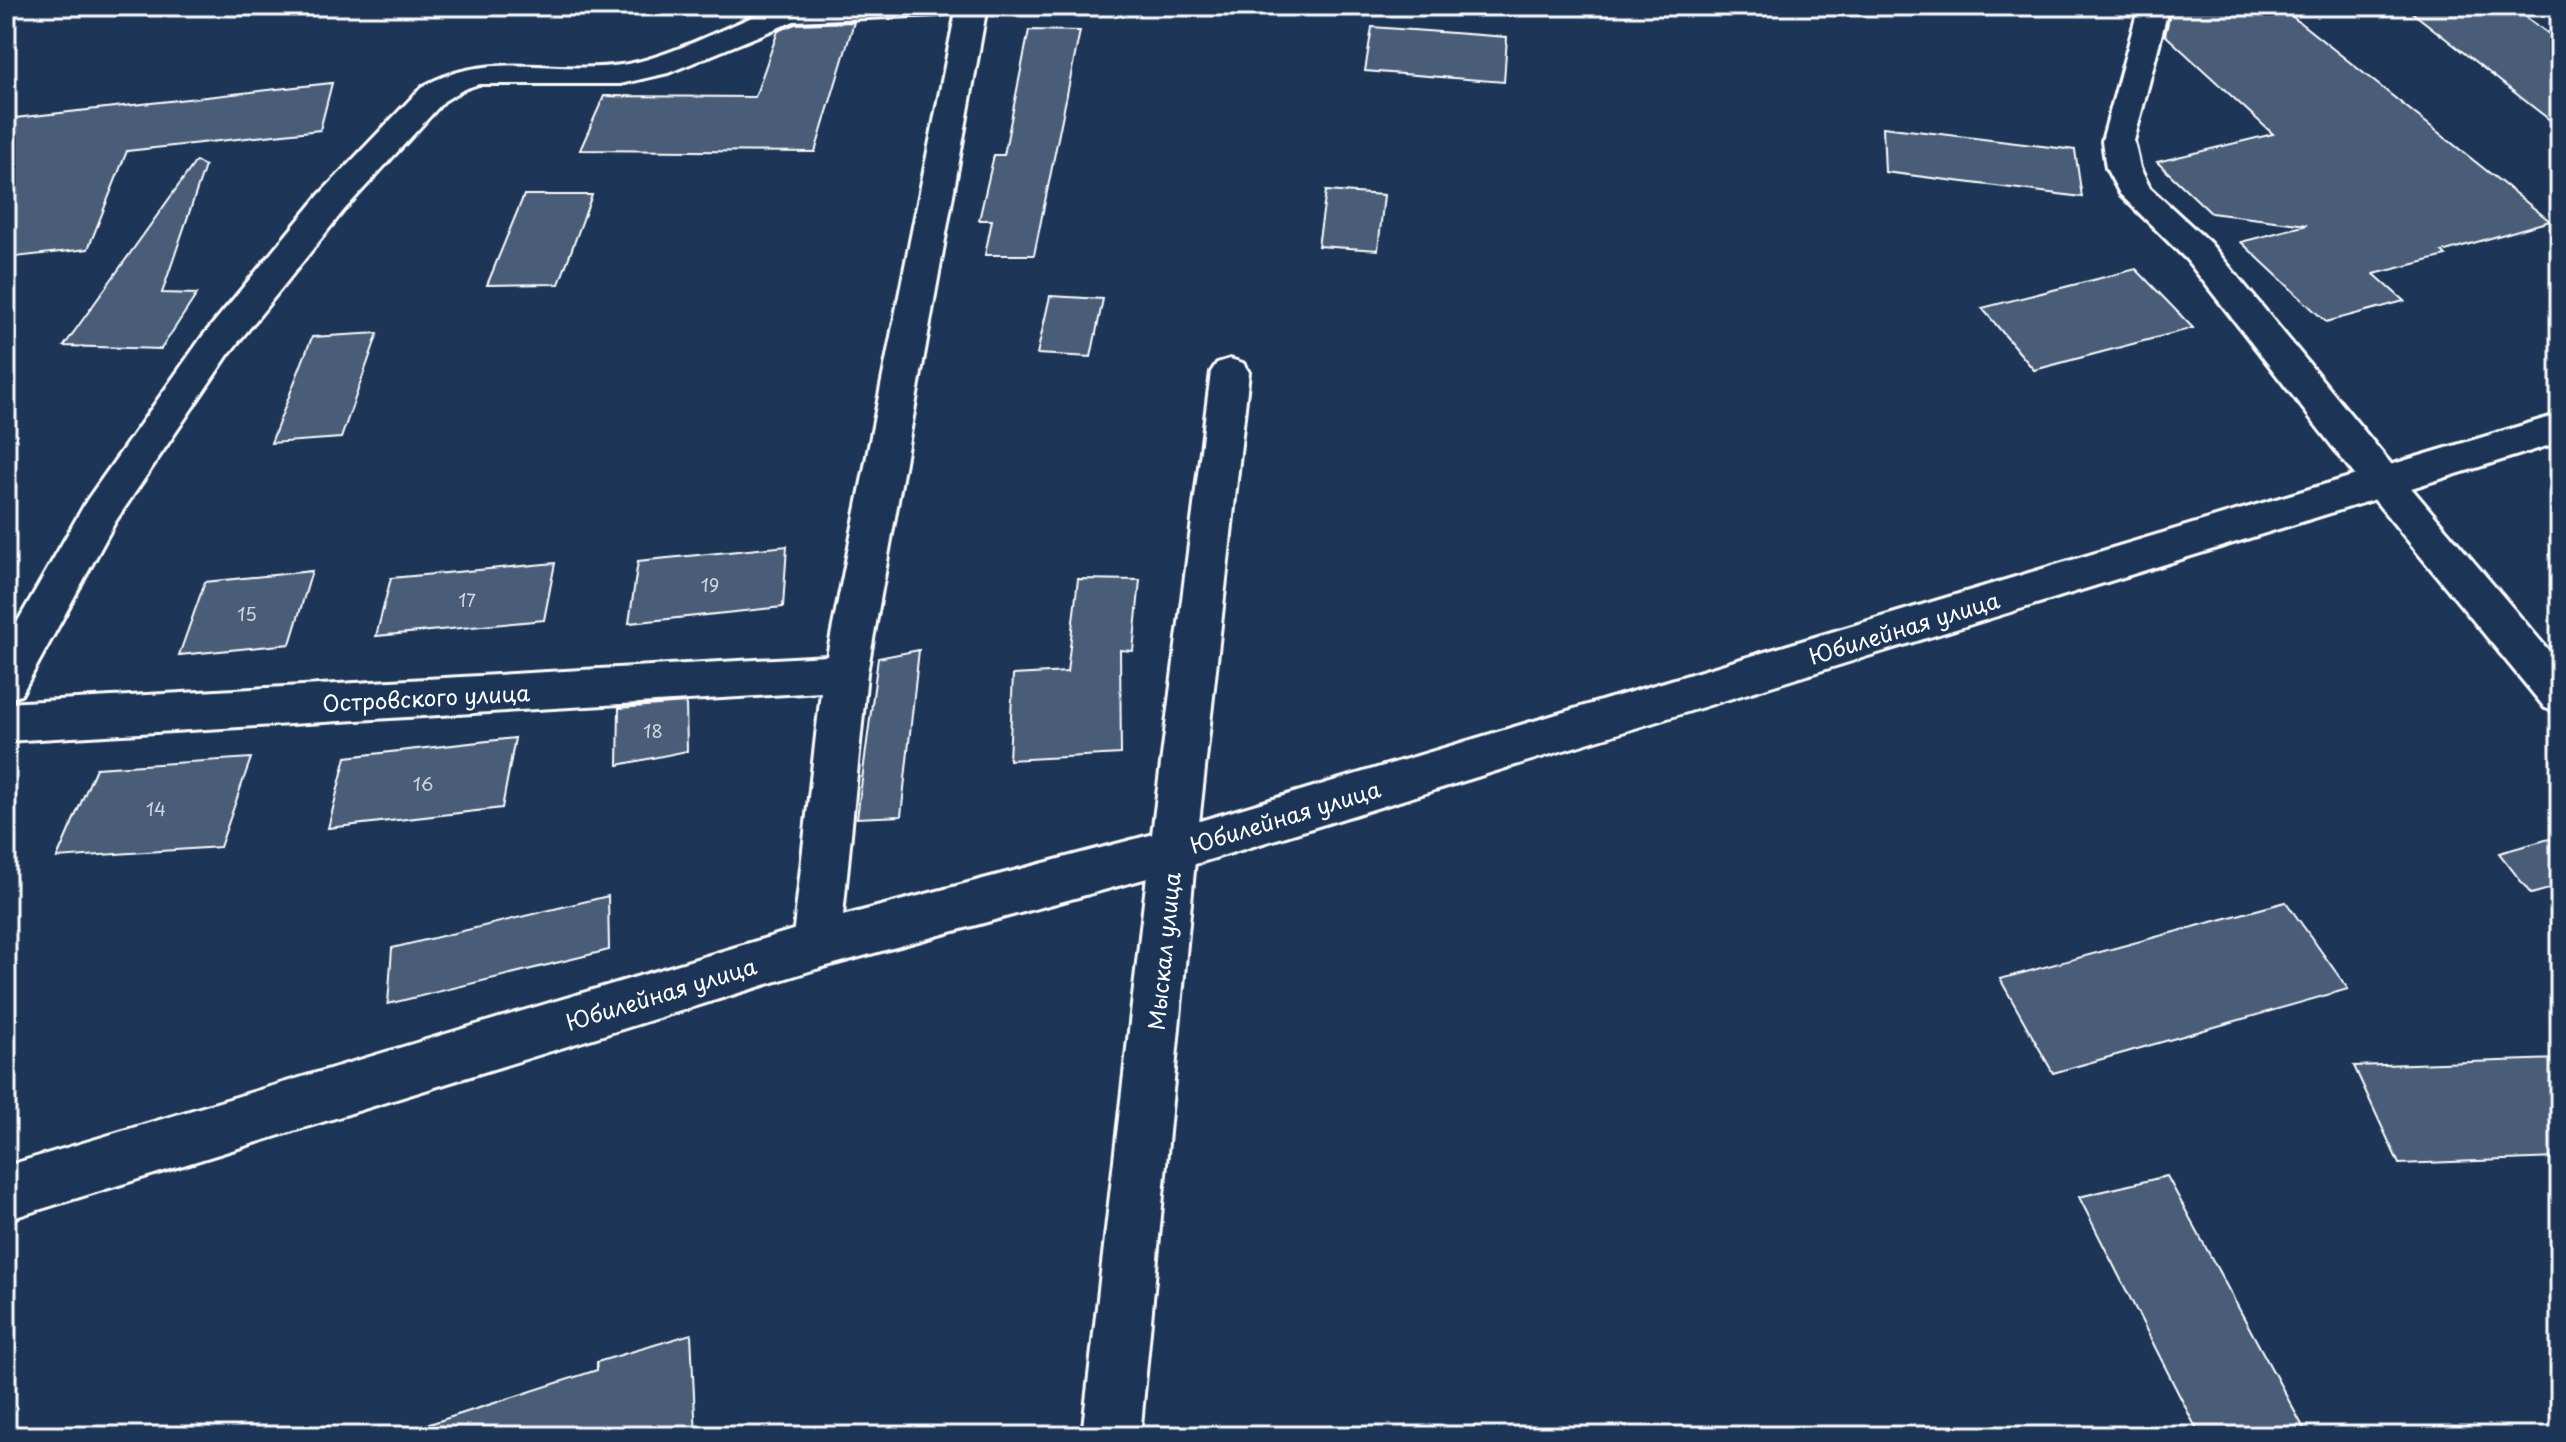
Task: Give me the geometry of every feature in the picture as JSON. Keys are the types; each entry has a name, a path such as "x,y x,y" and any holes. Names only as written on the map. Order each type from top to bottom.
{"street":[{"path":"6,682 101,511 215,346 332,202 433,94 453,82 478,75 620,75 657,66 789,12 939,6"},
{"path":"816,946 845,673 972,6"},
{"path":"2154,6 2118,141 2123,168 2137,194 2198,251 2382,481 2560,695"},
{"name":"Мыскал улица","path":"1111,1436 1173,850 1230,372"},
{"name":"Юбилейная улица","path":"6,1193 816,946 1173,850 2560,428"},
{"name":"Островского улица","path":"6,722 845,673"}],"building":[{"path":"2172,6 2279,6 2550,221 2442,252 2446,256 2374,274 2404,301 2326,322 2241,242 2307,225 2211,213 2157,162 2273,134 2165,35"},
{"path":"2404,6 2511,6 2560,42 2560,128"},
{"path":"854,22 815,152 580,150 604,96 755,97 778,31 795,24"},
{"path":"1372,27 1507,37 1504,82 1365,71"},
{"path":"1029,30 1080,31 1034,255 985,255 992,220 979,220 994,155 1004,155"},
{"path":"332,83 320,130 127,151 88,249 6,258 6,119"},
{"path":"1883,127 2075,150 2082,197 1885,172"},
{"path":"196,161 205,166 162,293 197,294 161,349 64,346"},
{"path":"1326,191 1384,195 1378,250 1318,246"},
{"path":"524,195 592,195 559,284 487,285"},
{"path":"2136,269 2193,328 2034,370 1982,308"},
{"path":"1050,296 1103,299 1091,357 1037,354"},
{"path":"378,333 341,438 271,443 312,337"},
{"path":"787,546 783,607 629,623 638,561"},
{"path":"555,563 544,620 376,636 391,578"},
{"path":"312,571 290,644 179,655 205,582"},
{"path":"1078,579 1140,580 1133,651 1120,650 1121,754 1009,760 1013,675 1067,672"},
{"path":"919,650 901,816 857,818 878,658"},
{"path":"686,703 687,751 618,765 619,708"},
{"path":"515,738 502,808 328,828 346,757"},
{"path":"251,758 220,847 57,858 96,768"},
{"path":"2560,836 2560,886 2531,894 2499,853"},
{"path":"608,896 609,950 388,1004 392,948"},
{"path":"2286,902 2348,989 2053,1073 2000,979"},
{"path":"2560,1059 2560,1158 2399,1164 2354,1066"},
{"path":"2167,1176 2308,1436 2200,1436 2079,1197"},
{"path":"691,1334 696,1436 421,1436 420,1427 597,1370 597,1362"}]}
